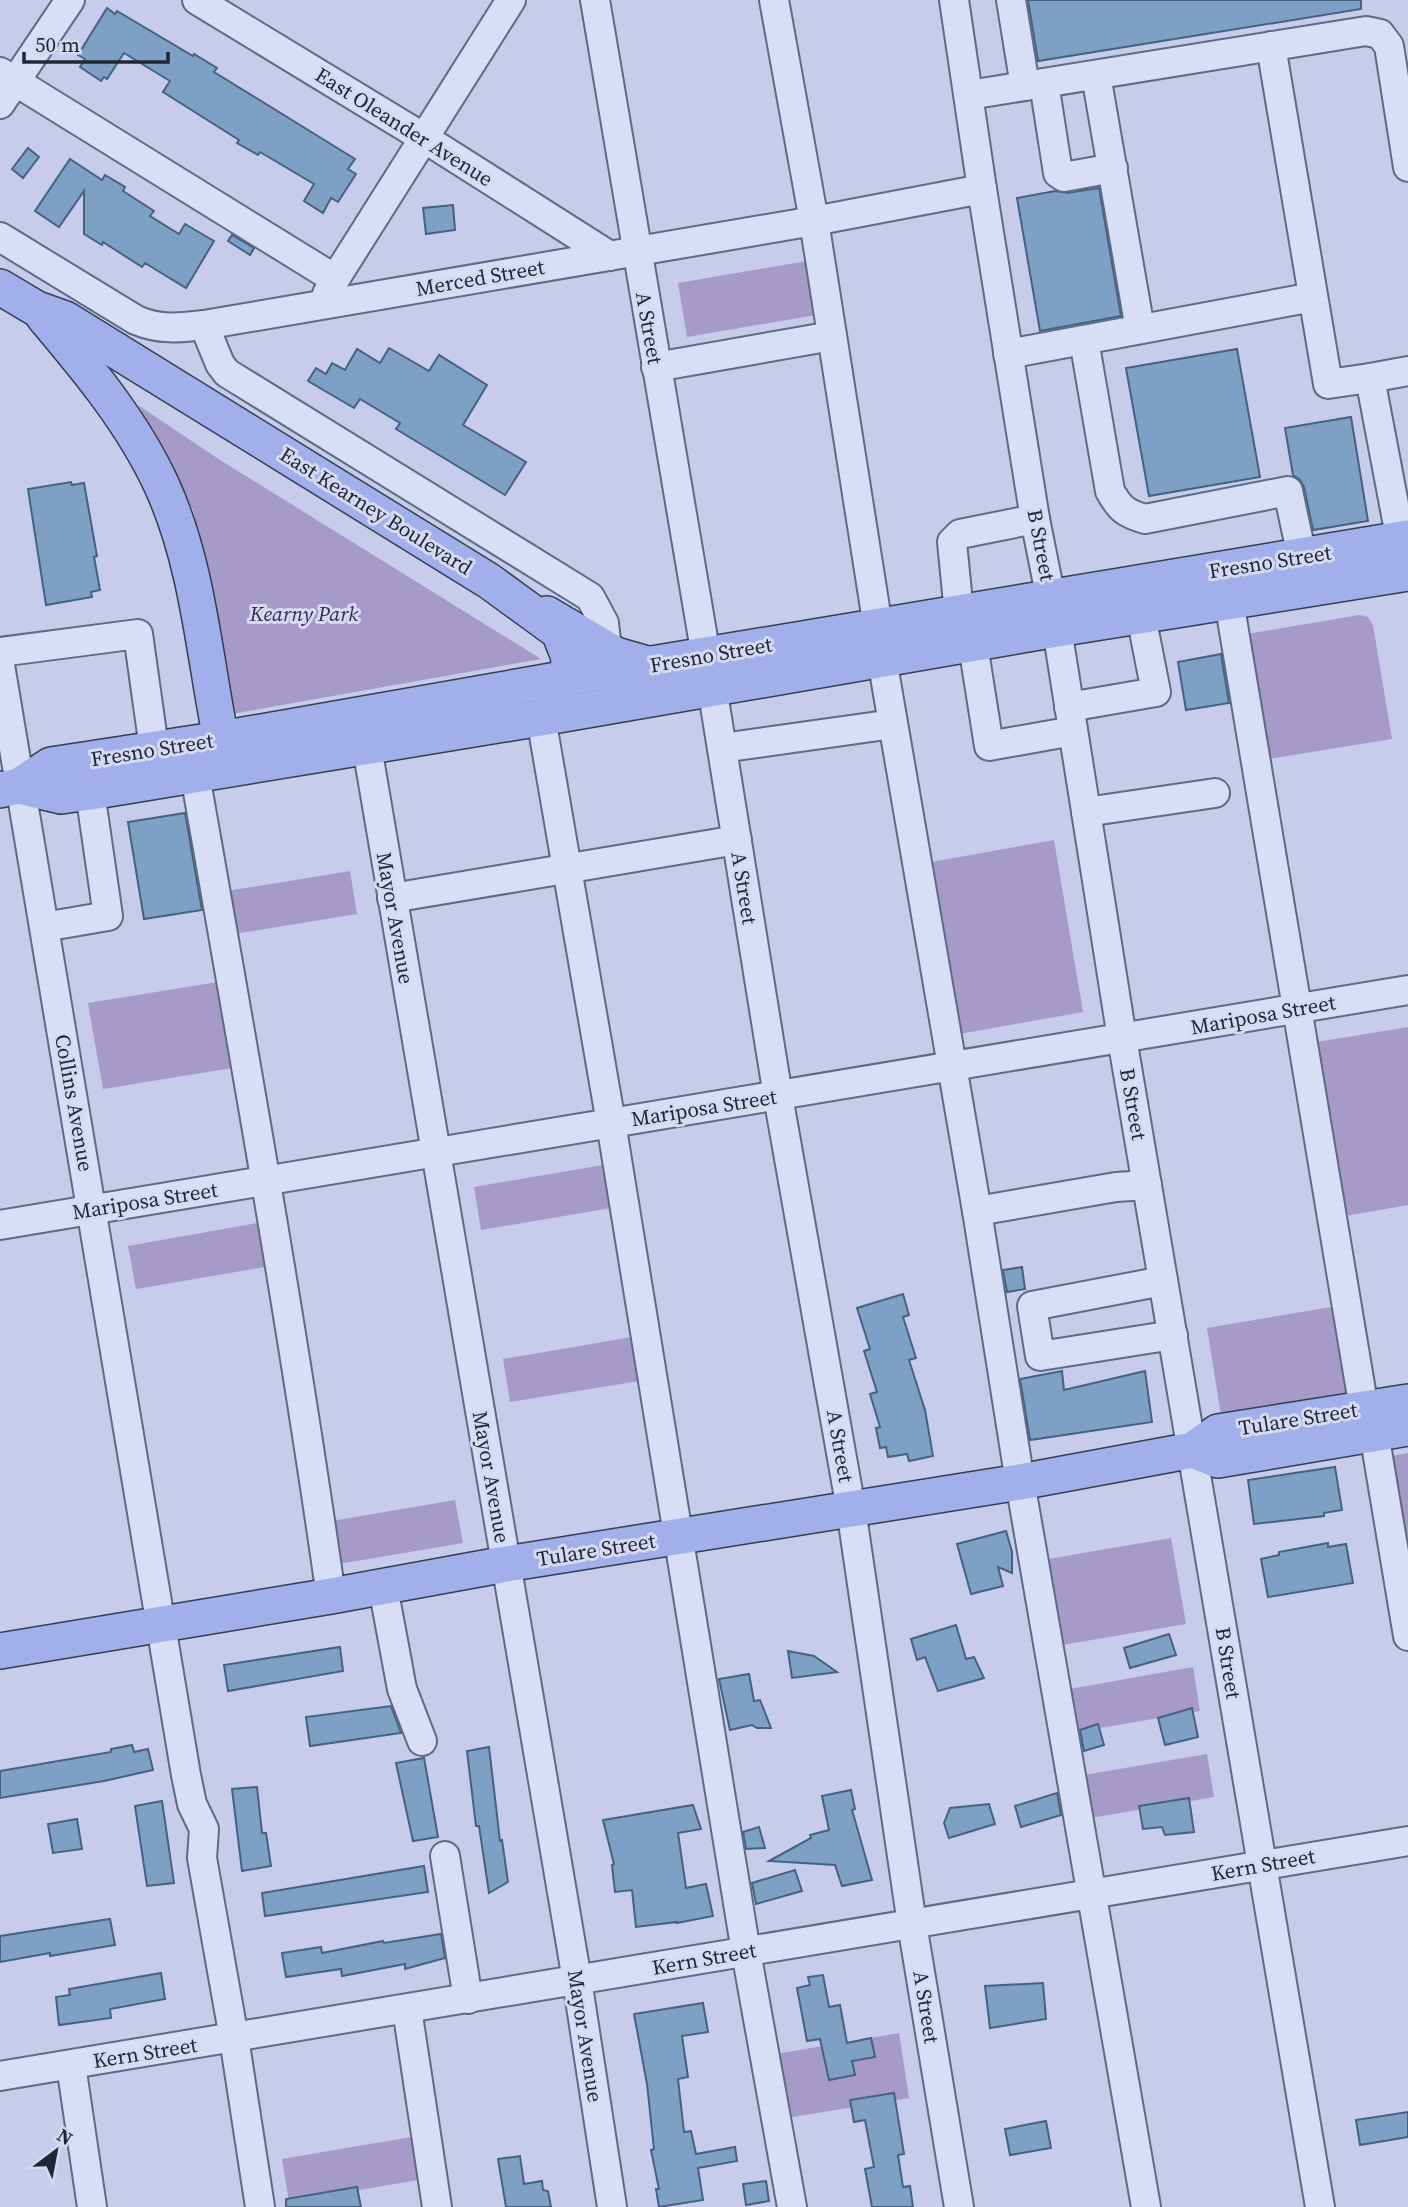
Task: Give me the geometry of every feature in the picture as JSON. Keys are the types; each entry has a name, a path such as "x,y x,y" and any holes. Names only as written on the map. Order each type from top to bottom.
{"main road":[{"name":"East Kearney Boulevard","path":"0,287 37,309 65,319 489,581 559,632 569,657 568,678"},
{"name":"East Kearney Boulevard","path":"37,309 81,361 129,425 162,486 192,579 221,739"},
{"name":"Fresno Street","path":"10,788 61,796 90,792 541,718 709,672 880,643 973,645 1054,613 1302,557 1406,560"},
{"name":"Fresno Street","path":"880,643 959,612 1141,616 1229,601 1406,560"},
{"path":"489,581 607,649 634,661 653,665"},
{"name":"Fresno Street","path":"10,788 51,765 221,739 568,678 653,665 709,672"},
{"path":"456,731 530,702 548,699 561,690 568,678"},
{"path":"221,739 235,753 256,766"},
{"name":"Tulare Street","path":"1369,1421 1408,1402"},
{"name":"Tulare Street","path":"0,1651 506,1564 1020,1482 1193,1450 1218,1432 1369,1421 1408,1428"}],"street":[{"path":"70,0 5,86 335,279"},
{"name":"East Oleander Avenue","path":"197,0 424,138 623,254"},
{"path":"323,304 335,279 511,0"},
{"name":"A Street","path":"595,0 623,254 656,367 709,672 778,1096 851,1509 912,1924 959,2207"},
{"path":"774,0 814,221 893,724 977,1211 1020,1482 1146,2207"},
{"name":"B Street","path":"954,0 1035,519 1054,613 1122,1038 1320,2207"},
{"path":"1011,0 1058,173 1064,177 1112,169"},
{"path":"969,95 1366,31 1380,33 1389,46 1404,115 1408,167"},
{"path":"1272,46 1328,384 1408,372"},
{"path":"1096,75 1140,329"},
{"name":"Merced Street","path":"0,237 136,320 151,327 169,329 623,254 982,189"},
{"path":"1008,354 1313,297"},
{"path":"204,325 220,364 227,373 590,597 604,623 607,649"},
{"path":"656,367 832,336"},
{"path":"1084,340 1110,491 1118,507 1145,519 1288,491 1302,557"},
{"path":"1370,378 1406,560"},
{"path":"959,612 952,542 960,534 1035,519"},
{"path":"1229,601 1408,1636"},
{"path":"973,645 989,746 1156,692 1141,616"},
{"path":"0,652 138,634 155,748"},
{"name":"Collins Avenue","path":"0,665 10,788 44,928 188,1785 192,1804 204,1829 202,1858 234,2038"},
{"path":"541,718 611,1123 746,1952 792,2207"},
{"path":"722,748 893,724"},
{"name":"Mayor Avenue","path":"367,747 577,1980 612,2207"},
{"path":"195,775 265,1181 331,1596"},
{"path":"44,928 108,916 90,792"},
{"path":"1086,812 1214,793"},
{"path":"392,898 737,840"},
{"name":"Mariposa Street","path":"0,1225 1408,990"},
{"path":"977,1211 1116,1187 1147,1185"},
{"path":"1163,1281 1032,1306 1040,1356 1173,1335"},
{"path":"383,1587 402,1689 422,1741"},
{"name":"Kern Street","path":"0,2076 1408,1841"},
{"path":"445,1856 468,1998"},
{"path":"407,2009 437,2207"},
{"path":"234,2038 260,2207"},
{"path":"71,2065 92,2207"}],"green space":[{"path":"807,261 816,315 687,337 678,283"},
{"name":"Kearny Park","path":"138,405 220,460 541,659 232,714 218,626 193,510"},
{"path":"1359,615 1368,617 1373,625 1392,739 1263,760 1242,635"},
{"path":"1054,840 1083,1012 954,1035 926,863"},
{"path":"350,871 357,914 228,935 221,892"},
{"path":"218,982 232,1068 103,1089 88,1003"},
{"path":"1408,1027 1408,1205 1340,1217 1311,1043"},
{"path":"603,1165 611,1208 481,1230 474,1187"},
{"path":"258,1223 265,1267 136,1289 128,1246"},
{"path":"1337,1306 1351,1392 1221,1415 1207,1328"},
{"path":"632,1337 639,1381 510,1402 503,1359"},
{"path":"1408,1453 1408,1542 1394,1545 1380,1458"},
{"path":"455,1500 463,1543 333,1565 326,1522"},
{"path":"1171,1538 1186,1624 1056,1646 1042,1560"},
{"path":"1193,1667 1200,1711 1071,1733 1064,1690"},
{"path":"1207,1754 1214,1797 1085,1819 1078,1776"},
{"path":"899,2033 909,2098 780,2119 770,2055"},
{"path":"411,2137 418,2180 289,2202 282,2159"}],"building":[{"path":"1028,0 1361,0 1361,9 1038,61"},
{"path":"107,8 115,14 117,11 217,68 214,72 355,159 348,169 356,174 338,202 331,198 323,213 304,201 314,184 260,152 258,155 237,143 239,140 163,92 170,81 124,53 107,79 104,77 101,81 80,67 85,59 78,55"},
{"path":"28,148 39,157 23,178 12,169"},
{"path":"70,159 102,180 105,175 125,187 123,191 154,211 150,216 179,234 185,224 214,241 186,288 145,263 142,267 103,242 102,245 84,234 84,191 59,227 35,211"},
{"path":"1099,188 1121,316 1040,331 1017,198 1055,191 1067,193"},
{"path":"453,205 455,230 426,234 423,208"},
{"path":"232,235 254,248 250,255 228,241"},
{"path":"389,348 429,371 439,355 487,385 463,425 526,462 505,495 396,429 400,423 360,399 354,408 308,381 316,368 326,374 332,363 345,370 357,349 380,363"},
{"path":"1237,349 1260,477 1149,496 1126,368"},
{"path":"1351,417 1368,521 1313,530 1304,487 1293,475 1285,428"},
{"path":"71,482 72,485 84,483 100,590 91,592 92,597 46,605 28,489"},
{"path":"1221,654 1229,703 1186,710 1178,662"},
{"path":"185,813 202,910 144,919 128,822"},
{"path":"1022,1267 1025,1289 1007,1292 1003,1270"},
{"path":"903,1294 909,1315 903,1317 916,1358 909,1360 925,1410 933,1456 909,1461 907,1454 888,1457 886,1447 880,1448 876,1428 880,1427 870,1394 877,1392 864,1351 870,1349 857,1308"},
{"path":"1062,1371 1064,1390 1145,1371 1152,1422 1030,1440 1020,1379"},
{"path":"1335,1467 1342,1510 1324,1513 1324,1516 1254,1524 1248,1480"},
{"path":"1006,1531 1012,1552 1012,1573 998,1567 1003,1586 971,1594 957,1544"},
{"path":"1328,1543 1328,1547 1346,1544 1353,1583 1268,1597 1261,1559 1279,1555 1279,1552"},
{"path":"956,1625 966,1659 974,1657 984,1678 938,1691 925,1657 917,1660 911,1639"},
{"path":"1169,1634 1176,1655 1130,1668 1124,1648"},
{"path":"340,1647 343,1671 228,1691 224,1665"},
{"path":"788,1651 814,1656 837,1672 792,1678"},
{"path":"749,1674 754,1701 760,1700 771,1728 757,1728 752,1725 730,1730 719,1679"},
{"path":"391,1706 401,1733 310,1746 306,1717"},
{"path":"1192,1708 1198,1737 1165,1745 1158,1718"},
{"path":"1098,1724 1104,1745 1084,1751 1080,1730"},
{"path":"132,1745 134,1752 148,1749 153,1770 0,1798 0,1771 111,1752 111,1749"},
{"path":"489,1747 500,1841 502,1840 508,1882 489,1893 479,1826 476,1826 467,1751"},
{"path":"424,1758 438,1837 413,1841 396,1763"},
{"path":"257,1787 262,1833 266,1833 271,1866 242,1871 232,1789"},
{"path":"851,1790 855,1809 852,1810 872,1880 842,1886 835,1865 769,1861 811,1838 810,1835 829,1830 822,1796"},
{"path":"1057,1793 1061,1815 1021,1827 1015,1806"},
{"path":"1189,1798 1194,1832 1165,1835 1162,1827 1143,1829 1139,1806"},
{"path":"162,1801 174,1883 147,1886 135,1806"},
{"path":"989,1804 995,1824 949,1838 944,1823 950,1808"},
{"path":"693,1805 701,1829 678,1833 686,1888 706,1884 713,1916 636,1927 632,1890 615,1892 614,1864 603,1820"},
{"path":"77,1819 82,1849 53,1853 48,1824"},
{"path":"759,1827 765,1848 746,1849 743,1832"},
{"path":"424,1866 428,1892 265,1916 262,1893"},
{"path":"795,1870 802,1891 756,1904 752,1883"},
{"path":"110,1919 115,1945 0,1962 0,1936"},
{"path":"441,1934 445,1958 405,1969 405,1964 342,1976 341,1969 286,1977 282,1953 321,1947 322,1953 383,1941 384,1943"},
{"path":"161,1973 165,1999 110,2009 111,2018 59,2025 56,1997 70,1995 69,1989"},
{"path":"823,1975 829,2007 840,2005 847,2043 871,2038 875,2057 852,2061 855,2075 829,2080 820,2039 807,2041 797,1988 810,1985 808,1977"},
{"path":"1043,1983 1046,2019 990,2028 985,1986"},
{"path":"703,2003 708,2032 682,2036 688,2077 678,2079 684,2132 691,2131 696,2154 735,2147 737,2161 698,2168 703,2200 659,2207 656,2189 659,2189 651,2150 654,2149 647,2084 634,2014"},
{"path":"894,2093 904,2154 898,2155 903,2187 910,2186 913,2207 872,2207 865,2169 874,2167 865,2120 854,2122 850,2100"},
{"path":"1408,2112 1408,2137 1360,2145 1356,2120"},
{"path":"1046,2121 1051,2148 1010,2155 1005,2129"},
{"path":"520,2156 524,2184 542,2181 543,2190 548,2191 551,2207 506,2207 498,2159"},
{"path":"766,2181 769,2201 746,2205 743,2184"},
{"path":"357,2187 361,2207 286,2207 286,2199"}]}
